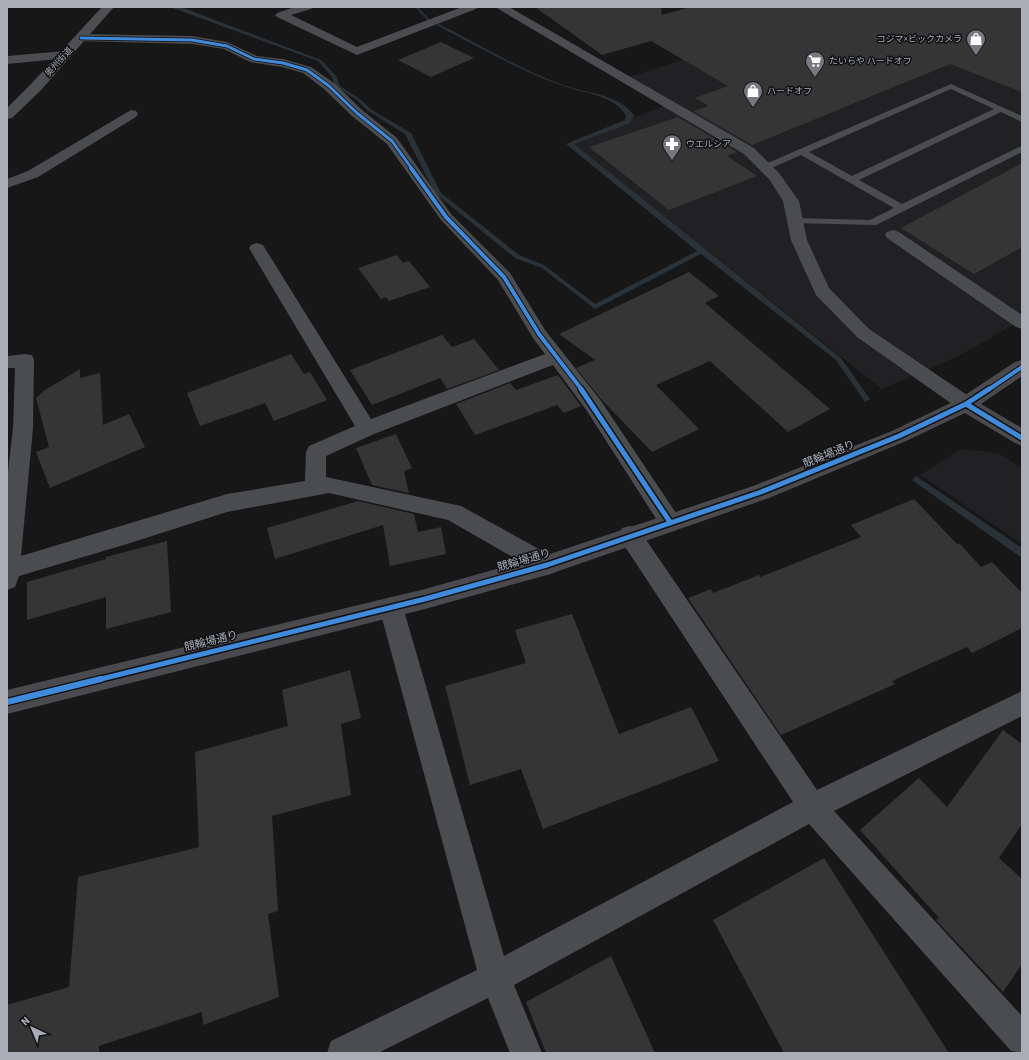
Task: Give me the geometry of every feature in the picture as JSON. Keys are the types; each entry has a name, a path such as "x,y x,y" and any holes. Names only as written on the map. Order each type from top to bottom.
{"main road":[{"name":"奥州街道","path":"7,115 36,87 108,7"}],"street":[{"path":"307,7 281,15 357,51 472,7"},
{"path":"501,7 749,151 774,176 791,201 800,240 822,291 863,333 966,404 1022,438"},
{"path":"80,38 192,40 227,46 254,58 283,63 307,70 329,86 357,113 392,141 446,217 504,277 539,334 594,406 670,522"},
{"path":"7,60 65,55"},
{"path":"7,184 33,174 131,114"},
{"path":"893,235 1022,323"},
{"path":"257,248 367,429"},
{"path":"315,488 316,452 367,429 556,356"},
{"path":"7,362 25,360 23,428 7,580"},
{"name":"競輪場通り","path":"7,702 391,607 547,565 630,535 761,492 899,436 966,404 1022,367"},
{"path":"7,570 127,535 226,503 329,486 453,512 547,565"},
{"path":"630,535 812,807 1022,1040"},
{"path":"391,607 495,978 526,1053"},
{"path":"342,1053 495,978 812,807 1022,703"},
{"path":"1009,1053 1022,1044"}],"lane":[{"path":"766,167 952,86 1022,119"},
{"path":"851,180 1000,109"},
{"path":"795,221 872,223 1022,149"},
{"path":"801,151 901,208"}],"shaded area":[{"path":"170,7 181,7 321,60 336,76 340,86 360,99 372,110 411,133 441,193 519,255 544,265 595,304 697,251 566,144 625,120 626,116 622,110 610,101 536,76 499,58 427,20 415,7 418,7 429,19 529,71 563,85 601,95 619,102 634,115 630,123 574,144 841,358 870,399 865,402 836,360 701,254 595,309 542,268 515,258 435,193 405,134 368,111 357,100 335,86 332,77 318,61"},
{"path":"1022,7 1022,320 957,357 882,389 569,142 672,103 629,77 702,54"},
{"path":"961,449 998,453 1022,468 1022,544 920,475"},
{"path":"916,476 1022,548 1022,558 912,480"}],"building":[{"path":"535,7 661,7 662,15 690,7 1022,7 1022,92 950,64 752,145 693,111 709,106 695,98 728,86 651,41 602,55"},
{"path":"441,42 474,58 431,77 398,60"},
{"name":"ウエルシア","path":"678,117 737,152 727,156 757,176 669,210 589,147"},
{"path":"1022,163 1022,247 974,274 901,228"},
{"path":"397,255 403,263 409,261 430,287 389,301 386,297 381,299 358,268"},
{"path":"689,272 719,296 705,303 830,409 788,432 710,361 656,385 699,429 652,452 600,398 576,368 595,360 559,334"},
{"path":"442,335 452,347 474,339 499,370 447,389 440,378 372,405 350,370"},
{"path":"291,354 304,374 310,372 327,400 274,421 265,403 200,426 187,393"},
{"path":"80,369 80,378 100,373 103,425 129,414 145,447 50,488 36,452 49,447 36,398 45,390"},
{"path":"558,375 581,406 564,413 557,405 475,435 456,404 510,383 516,390"},
{"path":"396,434 412,468 404,471 409,493 372,485 356,448"},
{"path":"914,499 981,567 992,562 1022,593 1022,628 972,653 967,647 892,681 895,684 781,735 688,598 711,589 713,593 759,575 760,577 861,537 851,525"},
{"path":"358,501 414,514 418,532 441,527 446,554 390,566 383,525 275,559 267,528"},
{"path":"167,541 171,612 106,629 106,597 27,620 27,582 106,559 106,557"},
{"path":"572,614 619,734 691,707 719,761 543,829 521,769 470,785 445,686 526,663 515,630"},
{"path":"350,670 361,718 341,724 351,795 272,816 278,911 268,914 279,997 203,1025 202,1012 99,1046 99,1053 7,1053 7,1005 69,987 78,877 199,847 195,752 288,726 282,690"},
{"path":"1003,730 1022,744 1022,824 999,858 1022,879 1022,964 1003,992 936,920 939,918 860,830 919,778 947,807"},
{"path":"824,858 949,1053 784,1053 713,920"},
{"path":"611,956 655,1053 546,1053 526,1002"}],"cycle path":[{"path":"81,38 192,40 227,46 254,59 283,63 307,70 329,86 357,113 392,141 446,217 504,277 539,334 594,406 670,522"},
{"path":"7,702 425,599 547,565 761,492 899,436 966,404 1022,367"},
{"path":"966,404 1022,438"}],"place":[{"name":"コジマ×ビックカメラ","path":"976,56"},
{"name":"たいらや ハードオフ","path":"815,78"},
{"name":"ハードオフ","path":"753,108"},
{"name":"ウエルシア","path":"672,161"}]}
